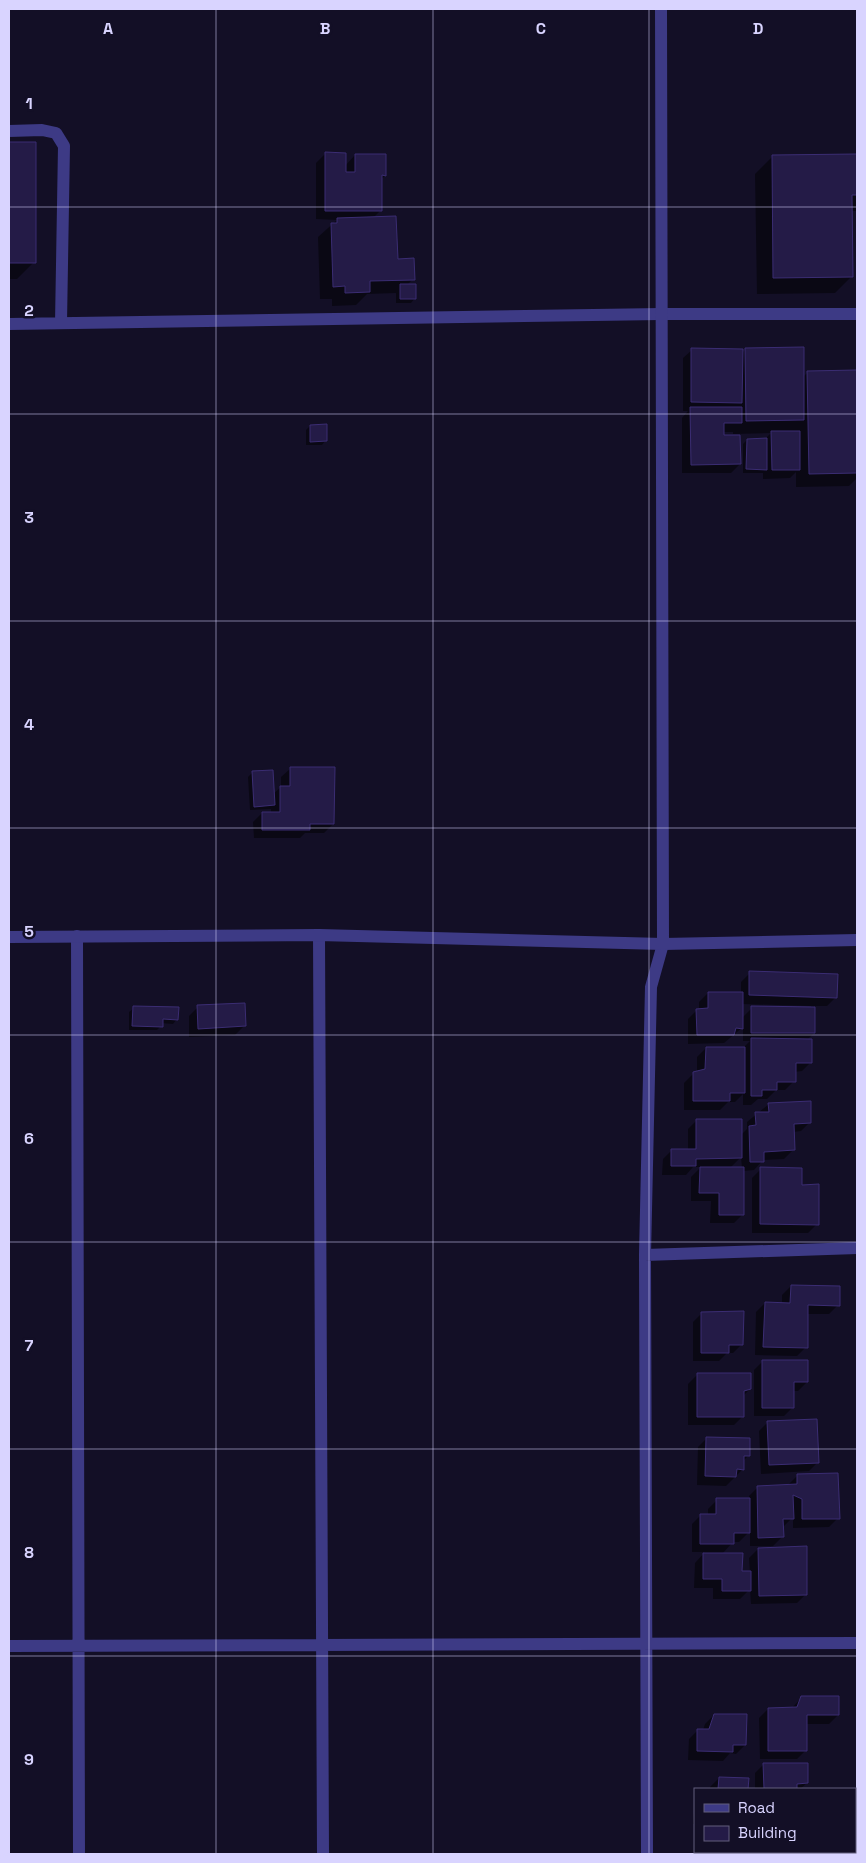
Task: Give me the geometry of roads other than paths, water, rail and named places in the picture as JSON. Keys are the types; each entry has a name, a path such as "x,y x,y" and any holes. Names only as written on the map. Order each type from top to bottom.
{"street":[{"path":"647,1854 645,1255 651,987 663,944 661,9"},
{"path":"9,131 42,130 56,133 64,146 61,323"},
{"path":"9,324 661,314 857,314"},
{"path":"319,934 323,1854"},
{"path":"9,937 319,934 663,944 857,940"},
{"path":"77,936 79,1854"},
{"path":"645,1255 857,1248"},
{"path":"9,1646 857,1643"}]}
